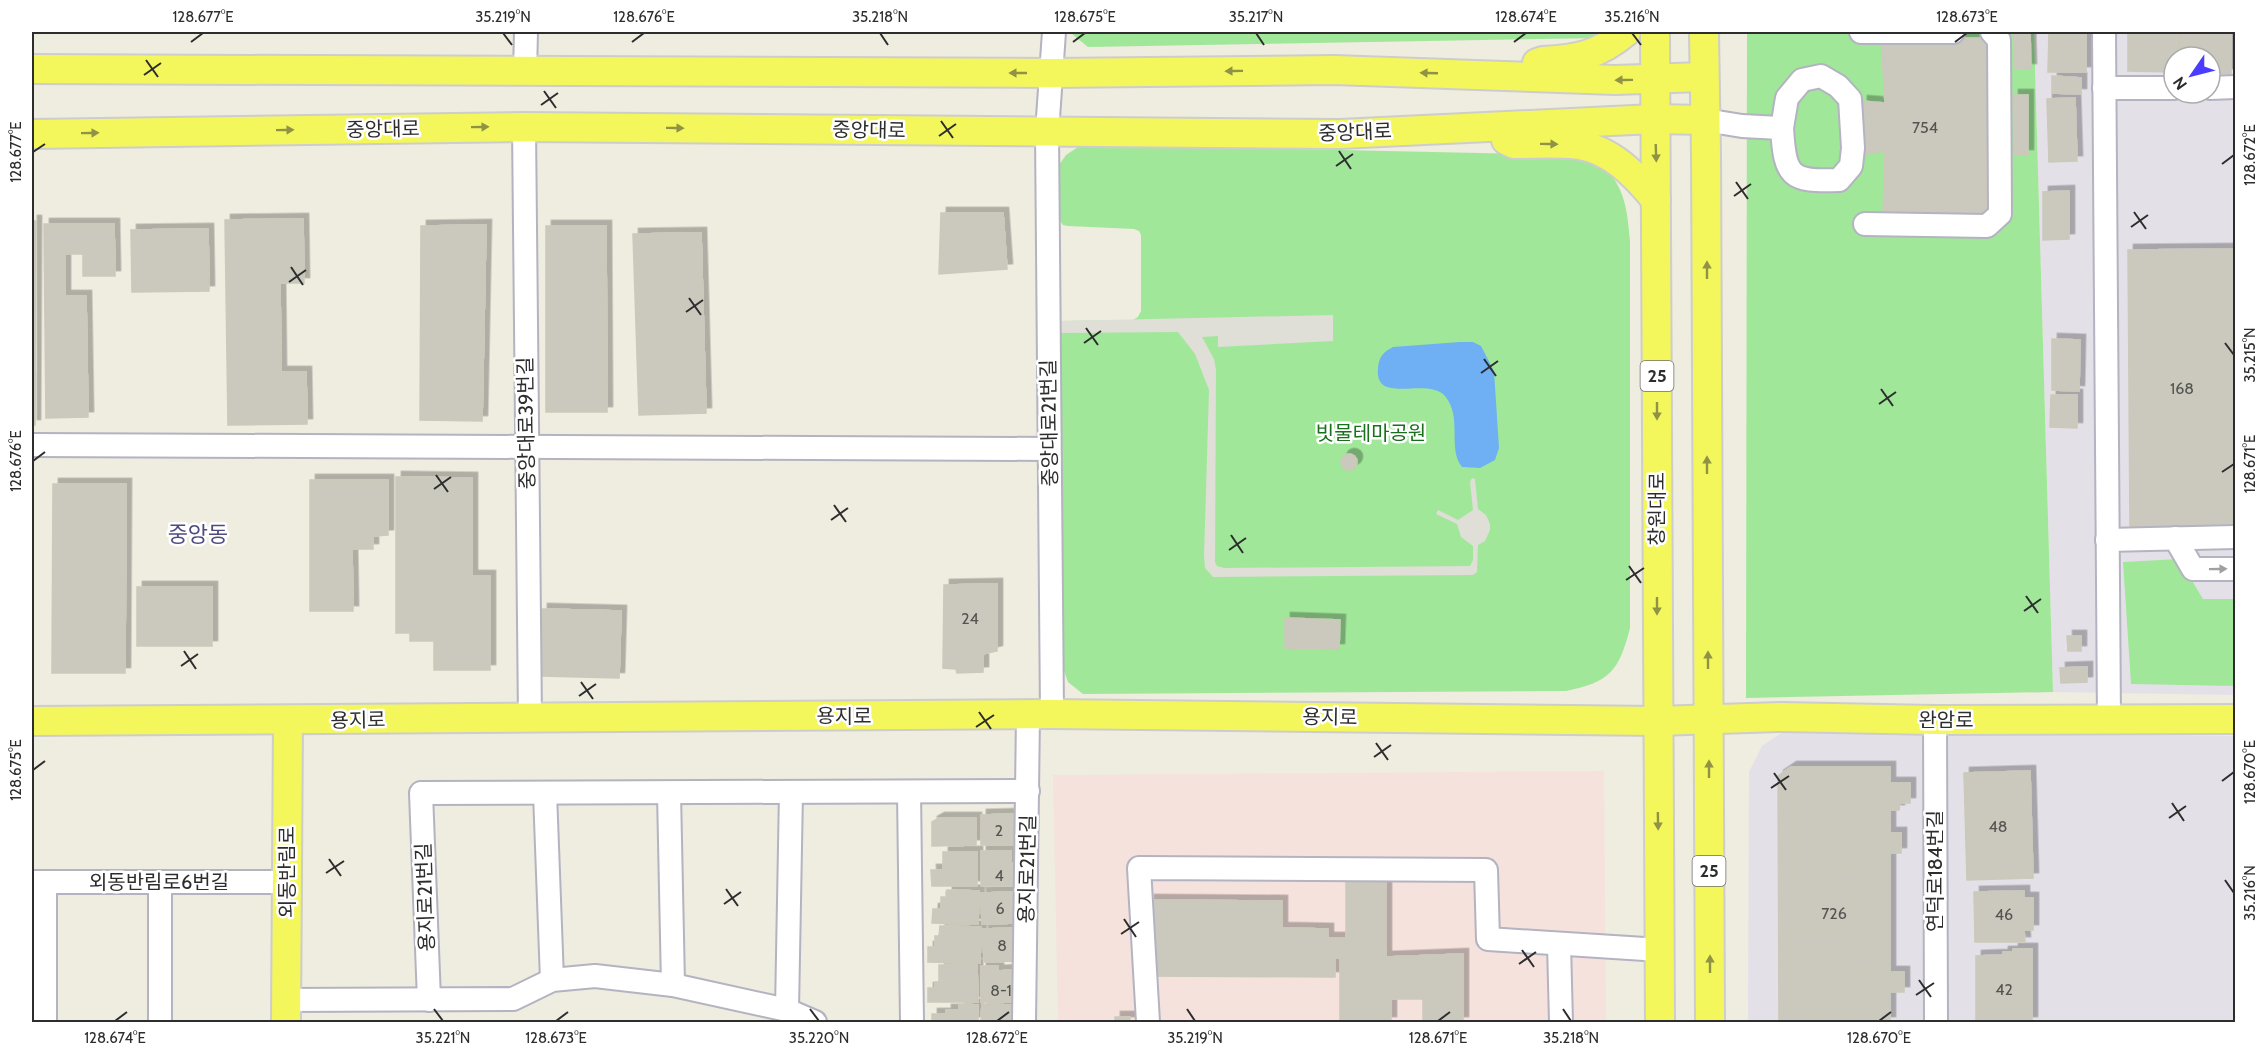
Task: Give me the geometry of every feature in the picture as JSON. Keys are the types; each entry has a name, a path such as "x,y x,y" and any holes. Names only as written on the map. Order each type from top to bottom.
{"main road":[{"path":"1510,76 1543,61 1566,60 1600,51 1626,32"},
{"name":"창원대로","path":"1655,32 1660,1023"},
{"name":"25","path":"1704,32 1710,1023"},
{"path":"32,69 1052,73 1334,70 1615,80 1703,77"},
{"name":"중앙대로","path":"32,134 524,127 1340,134 1654,119 1705,120"},
{"path":"1473,128 1514,144 1579,145 1596,149 1630,171 1656,200"},
{"name":"용지로","path":"32,721 1040,715 1657,721"},
{"name":"완암로","path":"1657,721 1781,717 1935,720 2235,719"},
{"name":"외동반림로","path":"286,1011 288,721"}],"street":[{"path":"525,72 526,32"},
{"name":"중앙대로21번길","path":"1040,715 1049,449 1047,132 1054,32"},
{"path":"1861,32 1953,32"},
{"path":"1865,225 1987,226 2000,214 1999,40 1992,32"},
{"path":"2104,32 2109,720"},
{"path":"1821,76 1838,86 1850,99 1853,148 1851,166 1839,180 1810,181 1794,174 1784,159 1782,128 1787,98 1802,81 1821,76"},
{"path":"2104,88 2162,88"},
{"path":"1705,120 1742,126 1782,128"},
{"name":"중앙대로39번길","path":"524,127 530,719"},
{"path":"32,446 1049,449"},
{"path":"2107,540 2235,537"},
{"path":"2175,538 2193,569 2235,569"},
{"name":"용지로21번길","path":"1024,1023 1028,791 1040,715"},
{"name":"연덕로184번길","path":"1935,720 1936,1023"},
{"path":"552,980 545,793 1028,791"},
{"path":"787,1010 791,792"},
{"path":"909,792 912,1023"},
{"name":"용지로21번길","path":"429,1000 421,793 545,793"},
{"path":"669,793 673,985"},
{"path":"1149,1023 1139,868 1485,870 1488,939 1660,950"},
{"path":"38,882 45,1023"},
{"name":"외동반림로6번길","path":"38,882 286,882"},
{"path":"160,882 160,1023"},
{"path":"1559,944 1561,1023"},
{"path":"286,1011 429,1000 513,999 552,980 595,976 673,985 787,1010 815,1023"}],"shaded area":[{"path":"2034,32 2235,32 2235,695 2053,692"},
{"path":"1333,315 1333,341 1218,347 1218,336 1202,337 1214,359 1216,370 1215,562 1217,566 1224,568 1470,566 1473,560 1473,546 1461,537 1457,524 1436,514 1438,510 1458,520 1473,510 1470,482 1472,478 1475,479 1478,509 1486,515 1490,524 1485,541 1478,545 1477,572 1473,575 1213,577 1205,568 1204,556 1209,390 1195,354 1178,332 1061,333 1061,321"},
{"path":"1781,733 2235,736 2235,1022 1748,1022 1749,772 1762,746"},
{"path":"1604,771 1606,1022 1058,1022 1053,775"}],"green space":[{"path":"1072,32 1613,32 1601,38 1088,47"},
{"path":"1747,32 2034,32 2053,692 1746,698"},
{"name":"빗물테마공원","path":"1099,145 1572,155 1601,166 1611,175 1623,197 1630,240 1630,628 1622,655 1610,672 1593,683 1566,691 1083,694 1068,682 1061,663 1061,321 1133,320 1141,311 1141,235 1139,231 1068,226 1063,225 1057,217 1059,165 1066,155 1078,147"},
{"path":"2179,559 2203,599 2235,599 2235,686 2131,684 2123,562"}],"water":[{"path":"1473,342 1481,346 1494,371 1499,448 1495,460 1480,468 1462,467 1458,459 1453,414 1445,396 1437,391 1426,389 1384,386 1379,379 1378,368 1381,358 1393,347"}],"building":[{"path":"2013,32 2030,32 2031,69 2015,68"},
{"path":"2049,32 2086,33 2086,72 2048,72"},
{"path":"2128,32 2179,32 2179,45 2162,45 2162,72 2128,71"},
{"path":"2180,32 2231,32 2231,74 2222,74 2222,45 2180,45"},
{"path":"2234,32 2236,32 2236,74 2234,74"},
{"path":"1881,38 1990,38 1989,213 1883,214 1885,151 1860,155 1862,101 1885,103"},
{"path":"2052,76 2081,78 2081,94 2052,93"},
{"path":"2013,95 2028,95 2028,155 2014,155"},
{"path":"2075,98 2077,161 2049,162 2047,99"},
{"path":"2069,191 2069,239 2043,240 2043,192"},
{"path":"941,213 1003,213 1007,269 939,274"},
{"path":"303,219 304,283 280,283 281,372 306,372 307,424 228,425 225,220"},
{"path":"32,221 36,221 35,425 32,425"},
{"path":"44,224 114,224 115,276 83,276 83,254 65,254 65,296 86,296 88,417 46,418"},
{"path":"486,225 482,421 420,420 421,226"},
{"path":"546,226 606,226 607,412 546,412"},
{"path":"208,229 209,291 132,292 131,230"},
{"path":"701,233 706,413 639,415 633,234"},
{"path":"2236,249 2236,526 2130,527 2128,250"},
{"path":"2052,339 2080,340 2079,391 2052,390"},
{"path":"2051,395 2077,395 2077,428 2050,427"},
{"path":"1349,454 1357,462 1349,470 1341,462"},
{"path":"396,477 472,478 472,576 490,576 490,670 434,670 434,641 410,641 410,633 396,633"},
{"path":"310,480 388,480 388,535 373,536 373,549 352,549 353,611 310,611"},
{"path":"53,484 126,484 125,673 52,673"},
{"path":"997,584 997,651 983,654 983,672 957,673 956,669 943,668 944,585"},
{"path":"137,587 212,587 212,646 137,646"},
{"path":"542,609 621,611 619,678 541,676"},
{"path":"1285,618 1340,620 1339,649 1285,648"},
{"path":"2067,636 2081,636 2081,651 2068,651"},
{"path":"2087,667 2087,682 2061,683 2060,668"},
{"path":"1791,767 1890,767 1890,1022 1779,1022 1778,776"},
{"path":"2030,771 2033,878 1967,880 1964,773"},
{"path":"1793,783 1878,784 1878,820 1854,820 1854,804 1816,804 1817,824 1827,824 1827,841 1818,841 1818,866 1854,866 1854,850 1876,850 1877,975 1851,975 1851,949 1815,949 1815,1022 1789,1022 1789,929 1852,929 1852,886 1793,886"},
{"path":"1890,783 1910,783 1910,803 1900,803 1899,810 1890,810"},
{"path":"1017,814 1018,845 981,845 981,815"},
{"path":"939,818 976,818 976,845 932,846 932,822"},
{"path":"1890,833 1901,833 1901,853 1890,853"},
{"path":"981,851 1011,851 1011,863 1018,863 1018,886 981,886"},
{"path":"943,852 977,852 977,886 932,886 931,870 943,870"},
{"path":"1346,874 1386,874 1386,957 1463,954 1463,1022 1423,1022 1423,999 1391,999 1391,1022 1340,1022 1340,958 1335,958 1335,977 1149,976 1149,900 1282,901 1282,928 1328,929 1328,938 1346,938"},
{"path":"947,890 979,891 978,924 932,923 933,909 941,909 941,897 947,897"},
{"path":"2024,891 2024,898 2033,898 2033,930 2024,930 2025,942 1975,942 1974,892"},
{"path":"1018,892 1019,923 982,924 981,893"},
{"path":"1794,898 1815,898 1815,916 1794,916"},
{"path":"940,926 981,927 980,963 928,962 928,947 935,947 935,936 939,936"},
{"path":"1019,928 1020,961 984,962 983,929"},
{"path":"2013,949 2032,949 2032,1022 1976,1022 1976,956 2003,955 2003,952 2013,952"},
{"path":"939,965 977,965 978,1002 928,1002 928,988 935,988 935,982 939,982"},
{"path":"981,966 998,966 998,971 1012,970 1012,979 1021,979 1021,1002 981,1002"},
{"path":"1890,972 1904,972 1904,992 1890,992"},
{"path":"1849,1001 1874,1001 1874,1022 1849,1022"},
{"path":"959,1004 978,1005 978,1022 932,1022 932,1014 946,1014 946,1010 959,1010"},
{"path":"982,1004 1012,1005 1012,1021 1015,1022 981,1022"},
{"path":"1115,1017 1130,1017 1130,1022 1115,1022"}],"district":[{"name":"중앙동","path":"198,534"}]}
